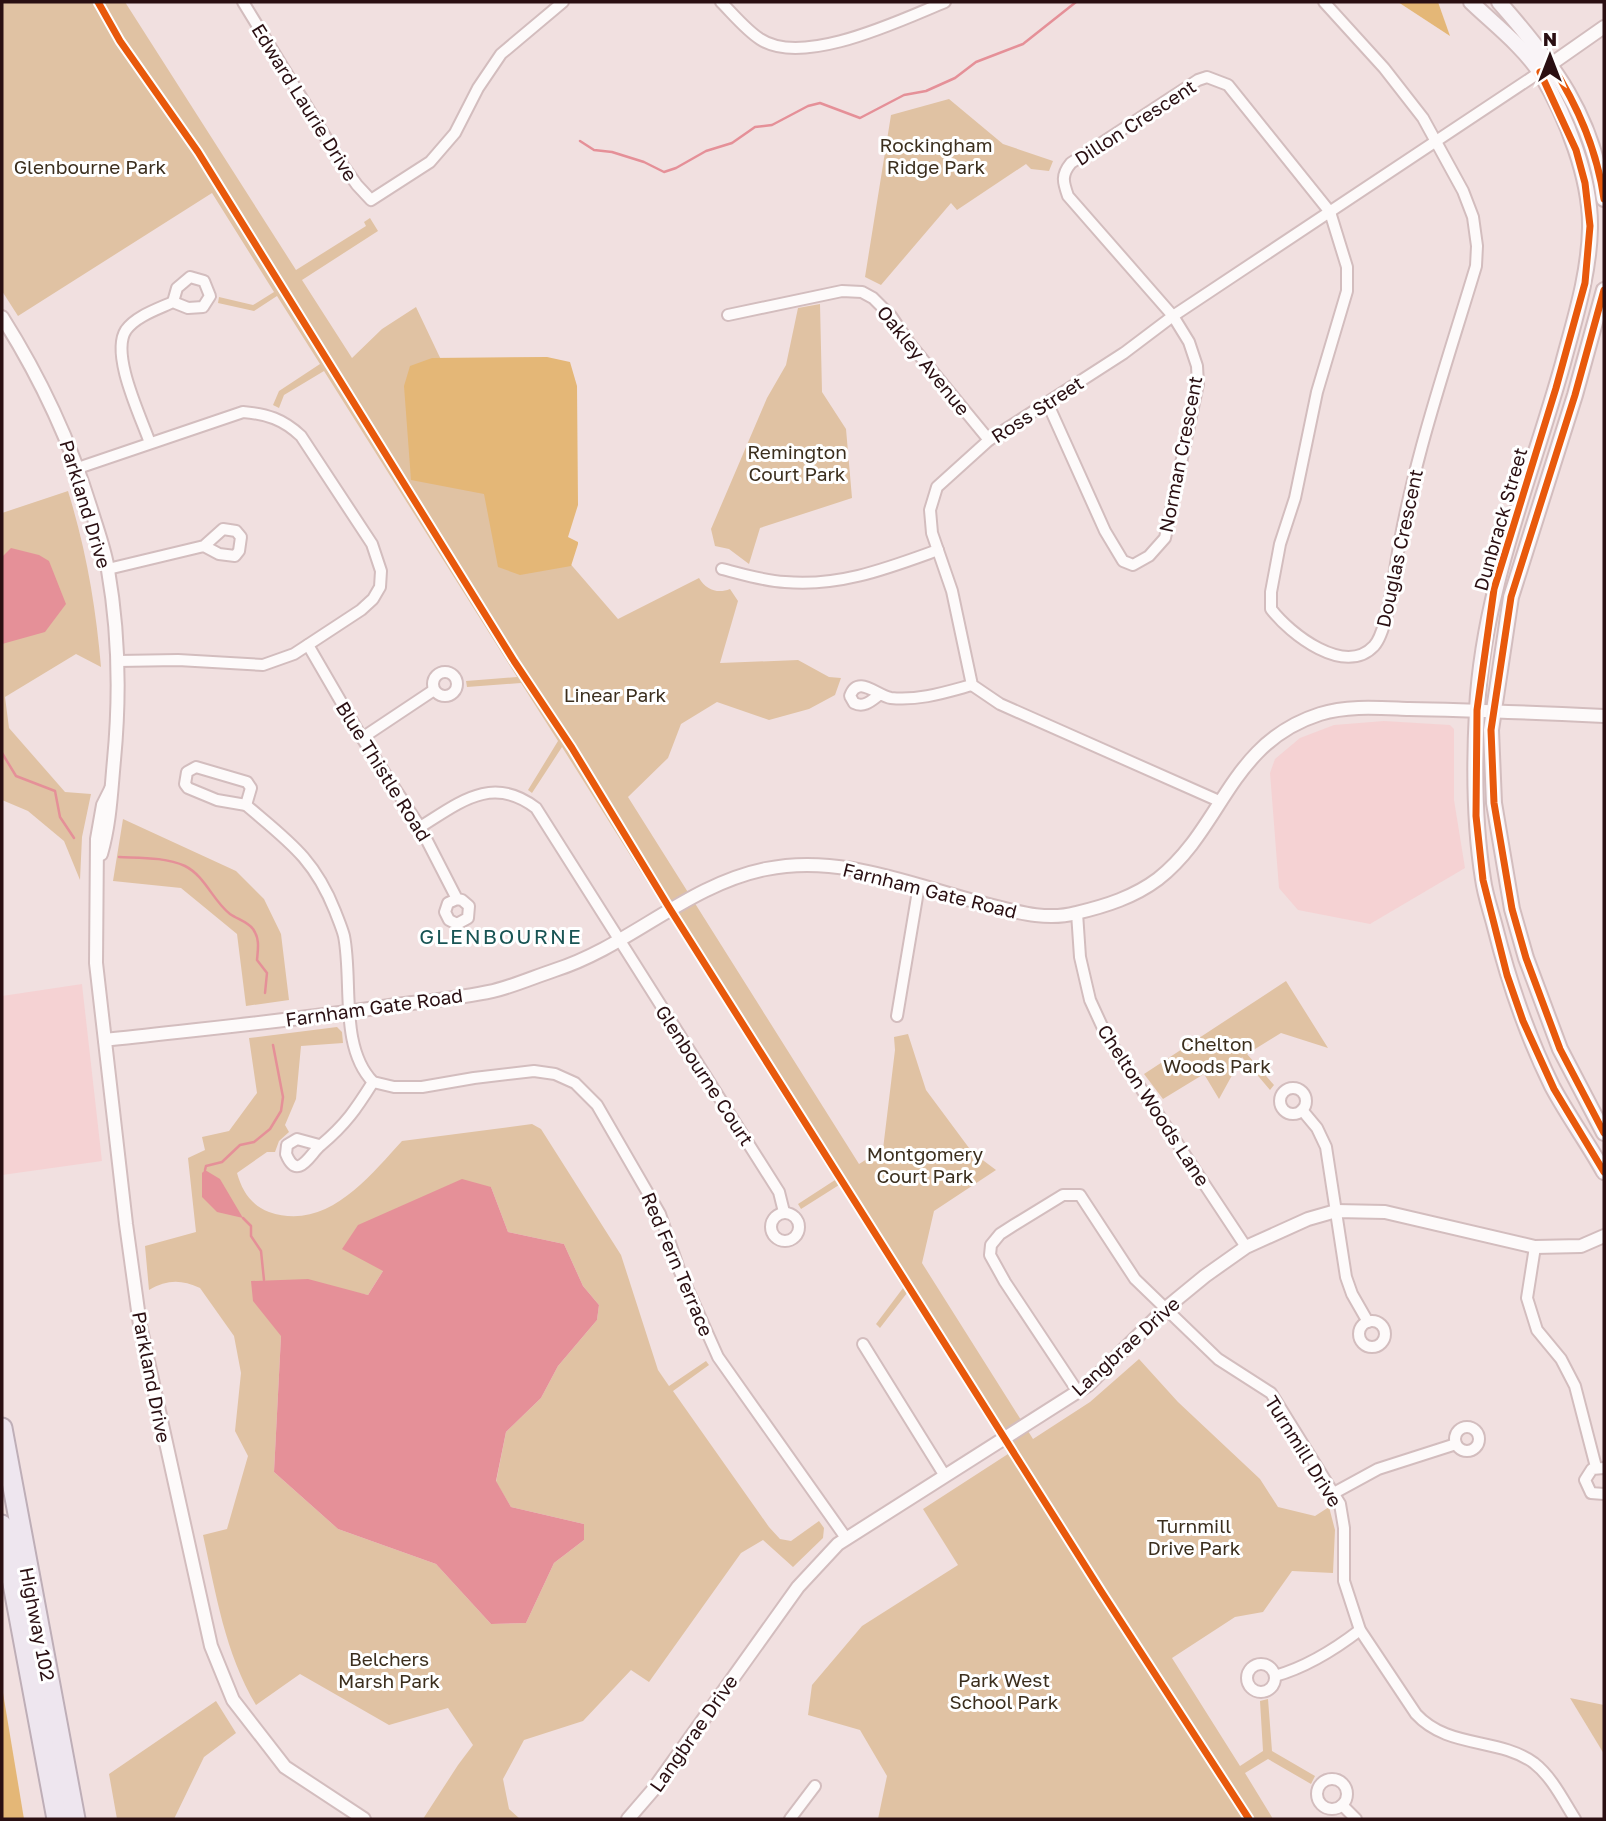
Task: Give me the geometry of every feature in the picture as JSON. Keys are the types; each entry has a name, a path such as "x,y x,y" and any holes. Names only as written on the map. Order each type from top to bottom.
{"highway":[{"name":"Highway 102","path":"2,1428 75,1819"},
{"name":"Highway 102","path":"2,1525 57,1819"}],"main road":[{"name":"Dunbrack Street","path":"1471,2 1527,56 1546,68 1576,150 1585,183 1590,226 1585,283 1556,388 1494,589 1477,710 1476,816 1483,880 1507,975 1523,1021 1553,1089 1604,1172"},
{"name":"Dunbrack Street","path":"1499,2 1546,68 1567,90 1592,144 1604,199"},
{"name":"Dunbrack Street","path":"1604,290 1575,395 1511,597 1493,710 1492,757 1494,803 1512,909 1526,958 1560,1049 1604,1133"}],"street":[{"name":"Edward Laurie Drive","path":"243,2 342,164 371,200 430,162 455,133 478,88 501,54 563,2"},
{"path":"721,2 760,40 777,46 815,48 865,35 945,2"},
{"name":"Douglas Crescent","path":"1324,2 1384,68 1423,118 1463,191 1473,217 1477,246 1476,265 1426,427 1403,518 1393,582 1380,636 1366,653 1349,658 1334,656 1290,631 1271,609 1271,592 1280,544 1295,498 1317,392 1347,291 1347,267 1330,212"},
{"path":"1546,68 1604,27"},
{"name":"Ross Street","path":"972,685 952,591 932,533 930,510 937,487 989,440 1124,353 1173,316 1546,68"},
{"name":"Dillon Crescent","path":"1173,316 1069,196 1063,182 1064,172 1071,163 1198,80 1207,77 1228,85 1330,212"},
{"name":"Oakley Avenue","path":"728,314 842,291 862,292 873,298 891,316 989,440"},
{"path":"150,443 120,358 121,342 127,329 138,319 173,302"},
{"name":"Norman Crescent","path":"1047,402 1105,531 1118,553 1124,561 1133,565 1149,556 1165,538 1198,384 1197,366 1189,342 1173,316"},
{"name":"Parkland Drive","path":"2,317 60,422 78,468 108,569 118,661 119,710 111,789 99,819 96,963 140,1325 211,1646 233,1700 285,1767 364,1819"},
{"path":"78,468 243,412 272,416 287,423 301,436 372,544 382,571 380,587 373,599 361,610 281,660 263,665 178,660 118,661"},
{"path":"108,569 204,546"},
{"path":"722,569 783,582 813,583 850,579 938,550"},
{"name":"Blue Thistle Road","path":"308,645 362,738 420,827 457,899"},
{"path":"879,695 901,698 938,695 972,685 1012,710 1219,801"},
{"path":"362,738 434,690"},
{"name":"Farnham Gate Road","path":"106,1041 349,1012 493,991 573,964 716,884 768,868 822,865 885,875 1024,914 1059,917 1124,900 1160,877 1193,842 1247,762 1292,726 1320,714 1352,709 1493,710 1604,716"},
{"path":"246,805 251,788 247,782 203,768 187,772 185,784 193,792 246,805 298,851 322,881 344,934 349,1012 358,1058 373,1082 351,1116 337,1132 319,1145"},
{"name":"Glenbourne Court","path":"420,827 461,802 485,793 512,794 536,808 779,1192 784,1212"},
{"path":"897,1016 919,886"},
{"name":"Chelton Woods Lane","path":"1077,913 1080,957 1090,1000 1107,1037 1246,1247"},
{"name":"Red Fern Terrace","path":"373,1082 394,1087 422,1087 534,1071 555,1074 575,1083 584,1091 597,1105 660,1214 680,1272 718,1357 846,1538"},
{"path":"1302,1110 1317,1128 1326,1147 1346,1277 1368,1322"},
{"name":"Turnmill Drive","path":"1077,1392 993,1264 990,1255 991,1245 1000,1234 1063,1195 1080,1195 1135,1279 1218,1359 1271,1393 1334,1493 1343,1516 1344,1581 1360,1630 1425,1725 1457,1740 1513,1752 1533,1763 1548,1776 1575,1819"},
{"name":"Langbrae Drive","path":"628,1819 653,1790 798,1587 846,1538 1088,1385 1166,1308 1246,1247 1308,1219 1336,1211 1385,1212 1535,1247 1581,1247 1604,1236"},
{"path":"1535,1247 1527,1298 1538,1330 1561,1359 1575,1386 1600,1468 1588,1472 1585,1485 1591,1493 1604,1494"},
{"path":"863,1344 945,1476"},
{"path":"1334,1493 1378,1469 1456,1444"},
{"path":"1275,1676 1309,1663 1360,1630"},
{"path":"790,1819 815,1786"},
{"path":"1342,1805 1356,1819"}],"shaded area":[{"path":"1398,2 1438,2 1450,36"},
{"path":"547,357 570,362 577,386 578,505 568,537 578,544 571,566 520,575 498,567 484,494 411,480 404,386 410,366 432,358"},
{"path":"11,548 39,555 49,561 66,604 45,632 2,644 2,557"},
{"path":"1384,721 1450,725 1454,729 1454,800 1465,868 1370,924 1298,910 1279,888 1270,773 1275,759 1300,738 1334,725"},
{"path":"82,984 102,1161 2,1175 2,996"},
{"path":"205,1170 220,1179 243,1218 217,1212 202,1197 202,1173"},
{"path":"462,1179 491,1187 508,1232 564,1244 583,1286 599,1305 597,1320 558,1366 541,1398 506,1432 496,1481 511,1507 584,1524 584,1540 554,1563 526,1623 491,1624 436,1564 338,1529 274,1472 281,1336 253,1301 251,1281 308,1279 368,1295 383,1271 342,1249 358,1225"},
{"path":"2,1687 24,1819 2,1819"}],"green space":[{"path":"2,2 125,2 296,270 366,226 364,222 370,218 378,231 302,280 352,358 382,329 416,307 498,480 618,619 699,578 713,590 730,589 738,601 720,663 798,660 829,677 841,678 835,695 809,709 769,720 717,702 681,724 668,758 628,797 859,1164 883,1149 895,1050 894,1037 908,1034 926,1090 972,1152 996,1170 934,1211 922,1263 1033,1439 1090,1402 1139,1359 1178,1402 1260,1479 1278,1507 1315,1516 1329,1507 1335,1530 1333,1573 1292,1571 1263,1612 1235,1617 1172,1658 1240,1766 1263,1751 1260,1701 1268,1699 1272,1751 1315,1776 1311,1784 1268,1759 1245,1773 1273,1819 878,1819 887,1776 860,1730 808,1715 812,1685 862,1626 958,1565 923,1509 1008,1454 907,1293 880,1328 876,1324 903,1288 839,1185 801,1209 798,1204 835,1180 562,747 532,793 528,790 558,741 521,683 467,687 466,681 517,677 324,371 284,395 279,408 273,405 279,391 320,364 277,296 254,311 218,303 219,297 253,305 274,292 212,193 18,316 2,291"},
{"name":"Rockingham Ridge Park","path":"949,99 1003,144 1053,161 1049,171 1031,169 1026,164 957,210 951,203 881,285 865,277 891,115"},
{"name":"Remington Court Park","path":"820,304 822,392 846,429 852,498 760,528 749,564 729,549 715,546 711,529 767,398 786,365 798,308"},
{"path":"68,491 89,578 101,667 76,654 5,697 9,728 65,792 91,794 82,837 80,880 64,841 28,811 2,800 2,513"},
{"path":"123,819 236,871 264,899 281,934 289,1000 246,1006 237,934 181,888 113,881"},
{"name":"Chelton Woods Park","path":"1286,981 1328,1048 1281,1033 1247,1054 1274,1085 1270,1090 1242,1057 1219,1099 1204,1074 1163,1099 1144,1074"},
{"name":"Belchers Marsh Park","path":"337,1027 342,1032 343,1043 301,1046 296,1099 285,1125 289,1132 279,1141 275,1152 267,1152 237,1173 252,1201 269,1212 290,1216 309,1215 344,1198 375,1171 402,1141 532,1124 541,1129 621,1255 658,1370 669,1386 706,1361 709,1365 673,1391 769,1527 780,1539 791,1541 819,1521 824,1528 823,1538 793,1567 763,1540 741,1553 649,1682 631,1670 583,1721 524,1740 503,1779 509,1809 520,1819 423,1819 473,1745 448,1708 389,1725 300,1674 256,1705 236,1665 217,1601 203,1535 227,1529 248,1456 235,1431 241,1373 234,1336 200,1288 174,1282 149,1290 145,1246 196,1232 188,1158 205,1150 202,1137 229,1131 257,1093 249,1038","holes":["491,1187 508,1232 564,1244 583,1286 599,1305 597,1320 558,1366 541,1398 506,1432 496,1482 511,1507 584,1524 584,1540 554,1563 526,1623 491,1624 436,1564 338,1529 274,1472 281,1336 343,1290 368,1295 383,1271"]},
{"path":"1570,1698 1604,1705 1604,1754"},
{"path":"216,1701 236,1733 204,1757 174,1819 117,1819 109,1774"}],"waterway":[{"path":"580,141 594,150 612,152 644,162 664,172 706,151 732,143 755,127 772,125 808,106 820,103 860,118 904,95 926,91 955,78 976,62 1023,44 1076,2"},
{"path":"2,753 16,776 55,791 60,817 74,838"},
{"path":"119,857 170,861 192,870 224,909 253,929 258,944 257,960 267,973 265,993"},
{"path":"205,1170 206,1166 222,1162 240,1145 254,1142 270,1129 281,1111 283,1097 273,1045"},
{"path":"243,1218 251,1226 251,1236 261,1251 264,1280"}],"cycle path":[{"path":"98,2 120,41 198,152 670,909 1101,1591 1249,1819"},
{"path":"1551,64 1585,129 1597,163 1604,199"},
{"path":"1540,72 1576,150 1585,183 1590,226 1585,283 1556,388 1494,589 1477,710 1476,816 1483,880 1507,975 1523,1021 1554,1089 1604,1172"},
{"path":"1604,290 1575,395 1511,597 1491,730 1494,803 1512,909 1526,958 1560,1049 1604,1133"}],"district":[{"name":"GLENBOURNE","path":"501,936"}],"park label":[{"name":"Glenbourne Park","path":"90,166"},
{"name":"Linear Park","path":"615,694"},
{"name":"Montgomery Court Park","path":"925,1164"},
{"name":"Turnmill Drive Park","path":"1194,1536"},
{"name":"Park West School Park","path":"1004,1690"}]}
